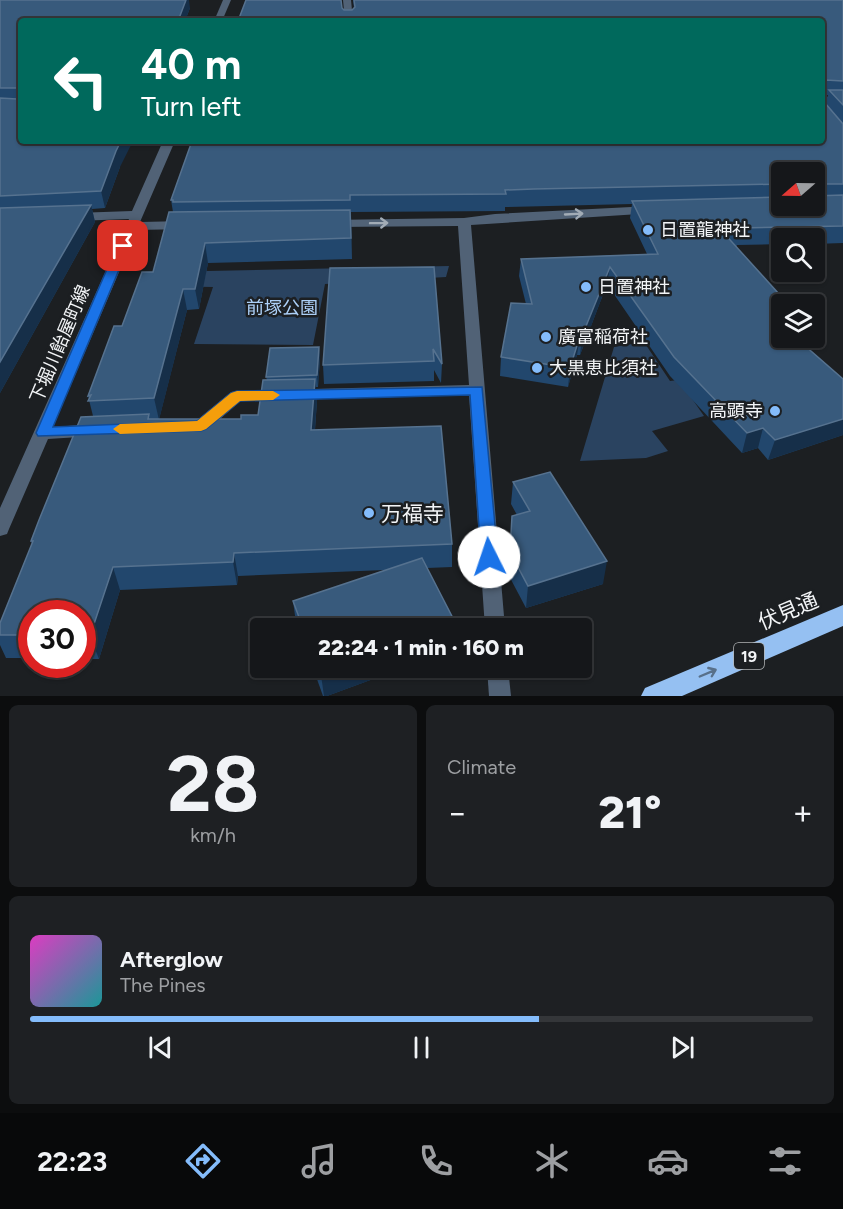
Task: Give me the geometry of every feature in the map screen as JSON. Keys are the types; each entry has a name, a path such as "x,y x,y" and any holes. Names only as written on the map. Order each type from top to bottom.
{"highway":[{"name":"伏見通","path":"654,696 843,615"}],"street":[{"path":"219,18 227,0"},
{"path":"346,0 349,18"},
{"path":"825,100 843,101"},
{"name":"下堀川飴屋町線","path":"0,529 168,144"},
{"path":"321,224 464,222 495,218 667,209"},
{"path":"57,218 203,225"},
{"path":"464,222 494,618"},
{"path":"178,427 201,426 237,396 477,390"},
{"path":"43,433 111,430"},
{"path":"499,678 500,696"}],"green space":[{"name":"前塚公園","path":"449,266 446,277 325,284 313,345 194,344 213,287 158,286 160,272"},
{"path":"644,342 670,381 679,380 704,416 652,431 668,451 646,458 580,461 614,347"}],"building":[{"path":"0,0 186,0 179,18 18,18 18,89 0,88"},
{"path":"246,0 341,0 344,10 352,10 355,7 354,0 843,0 843,81 826,80 825,103 825,18 239,18"},
{"path":"829,90 843,90 843,105"},
{"path":"18,94 18,144 120,144 101,191 0,196 0,98 17,99"},
{"path":"825,103 843,124 843,184 825,184 825,162 771,162 771,184 505,190 506,194 350,195 350,200 173,202 171,200 191,144 825,144"},
{"path":"843,195 843,226 739,228 740,230 722,231 779,294 771,294 771,348 807,348 843,379 843,419 775,440 763,428 747,433 674,357 610,267 582,336 580,336 570,368 501,357 511,303 532,304 521,259 658,254 632,201 771,197 771,216 825,216 825,196"},
{"path":"91,205 0,362 0,208"},
{"path":"350,210 351,238 205,243 195,289 183,289 154,398 88,401 114,326 122,326 142,272 153,272 169,212"},
{"path":"434,267 442,364 433,349 434,361 323,365 330,268"},
{"path":"319,347 317,375 266,377 270,348"},
{"path":"315,379 311,430 441,426 452,544 234,553 233,562 113,567 96,618 96,600 18,600 18,635 0,635 0,623 81,417 149,414 148,419 241,419 241,415 258,415 263,380"},
{"path":"550,472 607,561 528,586 510,552 512,516 530,511 513,482"},
{"path":"422,558 453,618 299,618 293,601"}],"slow traffic":[{"path":"120,429 201,426 237,396 273,395"}],"place":[{"name":"日置龍神社","path":"648,230"},
{"name":"日置神社","path":"586,287"},
{"name":"廣富稲荷社","path":"546,337"},
{"name":"大黒恵比須社","path":"537,368"},
{"name":"高顕寺","path":"775,411"},
{"name":"万福寺","path":"369,513"}],"route":[{"path":"123,246 43,433 201,426 237,396 477,390 489,557"}]}
